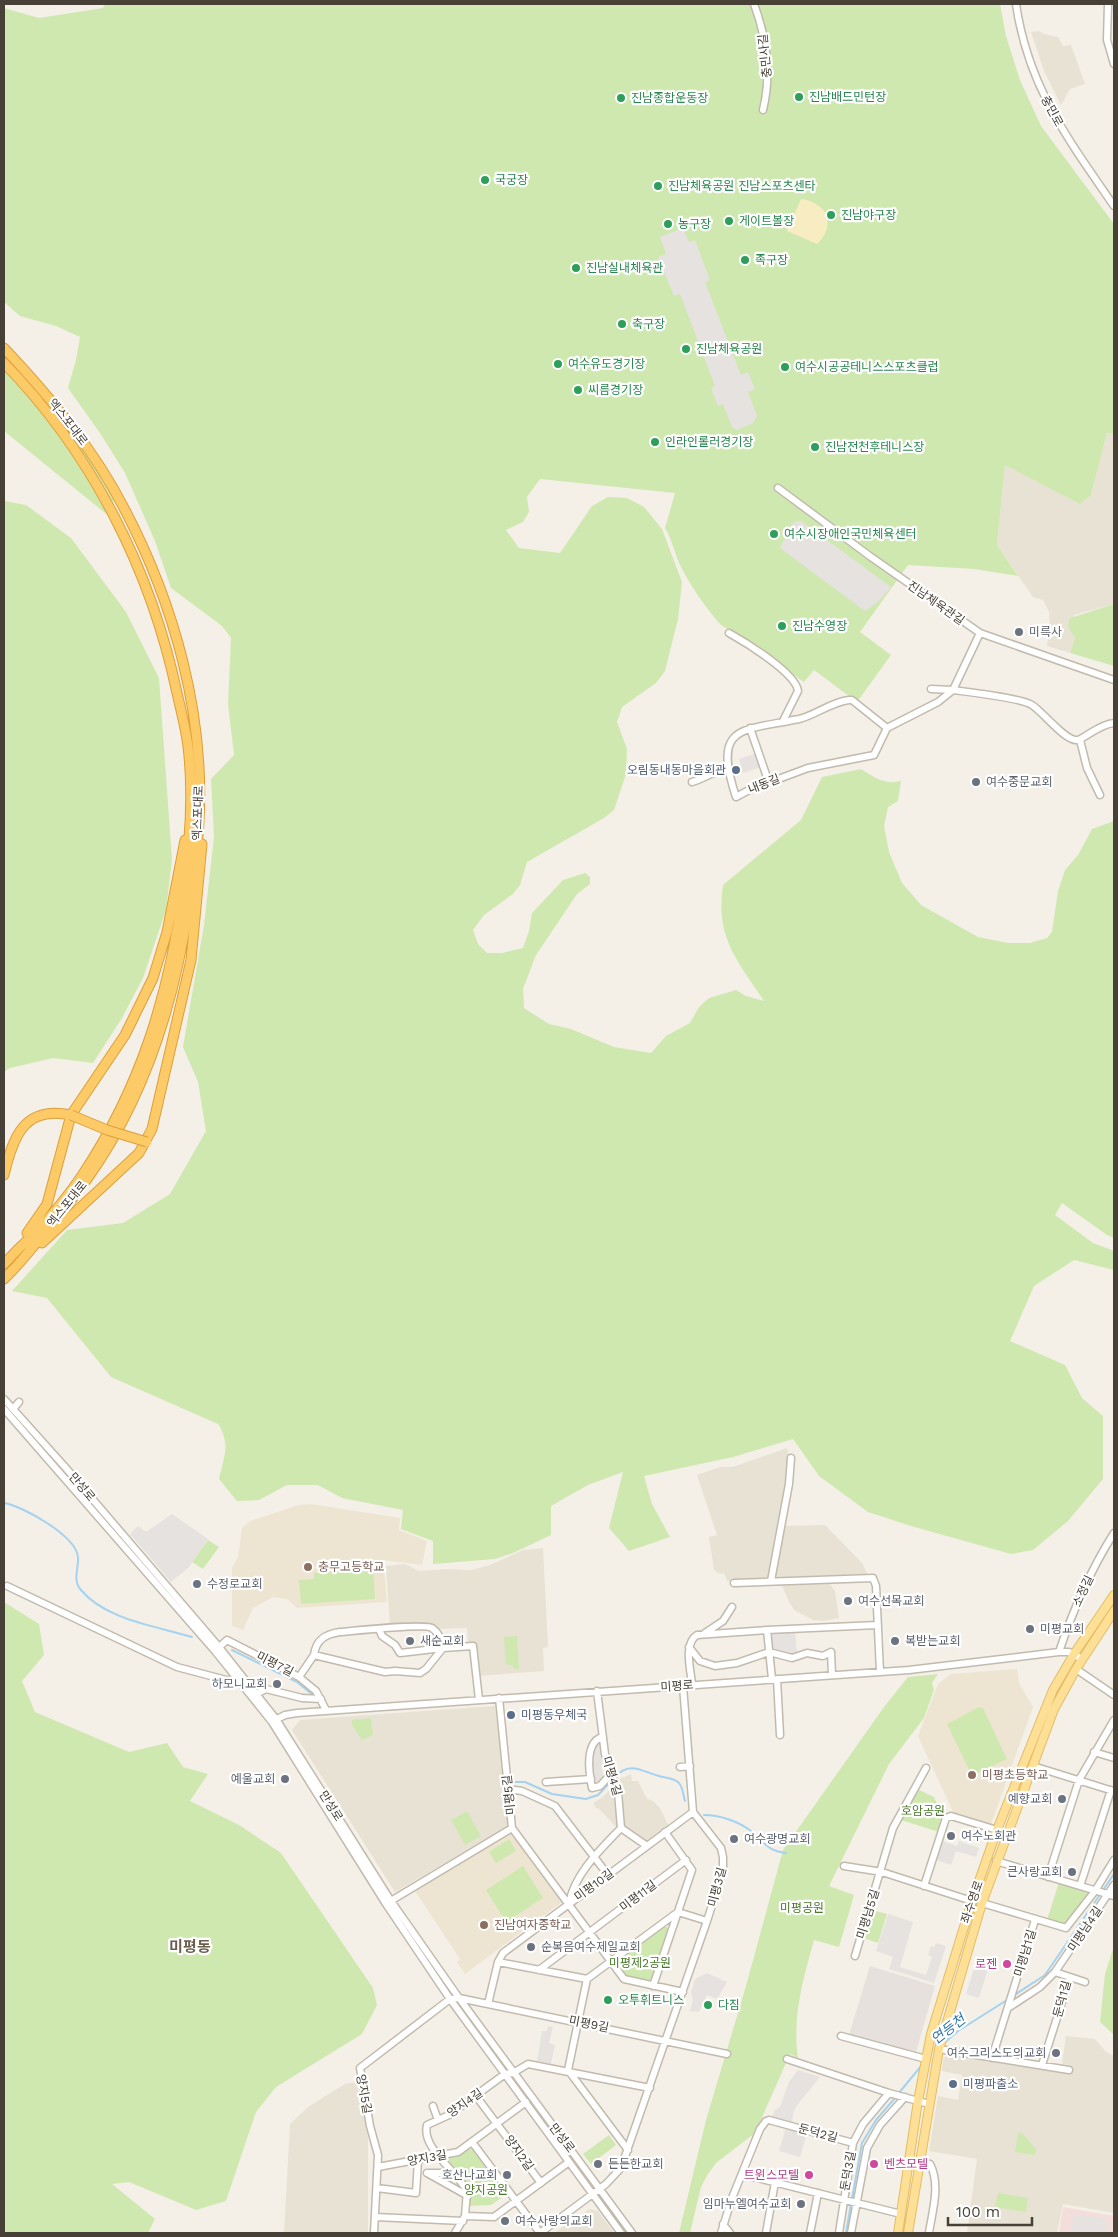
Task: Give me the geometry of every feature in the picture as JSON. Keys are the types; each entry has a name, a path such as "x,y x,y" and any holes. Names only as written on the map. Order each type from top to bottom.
{"highway":[{"name":"엑스포대로","path":"4,348 66,419 96,459 125,509 157,581 168,611 188,683 198,755 195,819 184,944 170,1004 152,1060 114,1138 87,1179 25,1258 4,1279"},
{"name":"엑스포대로","path":"4,363 54,420 81,460 106,502 142,578 173,674 188,746 195,819 176,942 163,1001 145,1055 106,1136 82,1176 34,1234 16,1249 4,1264"},
{"path":"16,1249 47,1204 71,1116 125,1035 153,978 167,932 186,835 195,819"},
{"path":"25,1258 132,1159 147,1142 152,1129 191,960 202,855 195,819"},
{"path":"4,1175 12,1145 23,1126 37,1117 48,1113 71,1116 147,1142"}],"main road":[{"name":"좌수영로","path":"898,2233 918,2101 931,2034 972,1901 997,1830 1053,1690 1074,1654 1114,1595"},
{"name":"좌수영로","path":"908,2233 929,2104 944,2027 996,1861 1050,1717 1082,1659 1114,1611"},
{"path":"1053,1690 1062,1695"},
{"path":"957,1948 968,1951"},
{"path":"942,1998 952,2001"},
{"path":"926,2061 936,2065"},
{"path":"915,2124 926,2126"}],"street":[{"name":"충민사길","path":"754,4 766,45 767,93 763,110"},
{"name":"충민로","path":"1016,4 1024,46 1037,82 1062,130 1114,206"},
{"path":"1108,4 1114,64"},
{"name":"진남체육관길","path":"778,488 871,557 980,633 1114,680"},
{"path":"730,633 772,661 796,683 798,691 784,721"},
{"path":"887,728 938,702 953,690 980,633"},
{"path":"931,689 980,693 1030,703 1066,736 1074,740 1080,740 1098,727 1114,723"},
{"name":"내동길","path":"852,700 887,728 875,753 871,756 808,768 749,790 736,797 728,770 732,740 739,732 784,721 804,717 852,700"},
{"path":"750,728 769,783"},
{"path":"1080,740 1088,768 1100,795"},
{"path":"692,782 707,777 716,770 728,770"},
{"name":"만성로","path":"4,1399 217,1649 274,1720"},
{"path":"13,1409 19,1402"},
{"name":"만성로","path":"4,1409 217,1649"},
{"path":"771,1581 789,1484 791,1458"},
{"name":"소정길","path":"1059,1652 1078,1600 1114,1533"},
{"path":"734,1583 871,1577 875,1581 876,1586 880,1672"},
{"path":"7,1586 183,1670 226,1680 238,1676"},
{"path":"704,1634 728,1616 729,1608"},
{"path":"692,1685 689,1647 694,1637 704,1634 877,1625"},
{"path":"298,1676 314,1655 317,1642 330,1634 379,1629 429,1627 439,1636 443,1648"},
{"path":"379,1629 382,1636 395,1645 400,1653 473,1646 479,1700"},
{"path":"767,1630 780,1735"},
{"name":"미평7길","path":"217,1649 227,1640 298,1676 312,1687 326,1710"},
{"path":"689,1647 700,1661 715,1666 738,1663 769,1652 790,1658 809,1653 824,1656 831,1652 832,1675"},
{"path":"314,1655 385,1672 395,1670 416,1674 423,1673 443,1648"},
{"name":"미평로","path":"274,1720 297,1712 880,1672 1059,1652 1074,1654 1082,1659"},
{"path":"1076,1669 1114,1694"},
{"name":"만성로","path":"238,1676 256,1694 274,1720 450,1999 600,2188 632,2233"},
{"path":"683,1686 693,1812"},
{"path":"256,1694 266,1689 302,1698 321,1699"},
{"name":"미평4길","path":"598,1692 602,1737 606,1759 618,1792 621,1828"},
{"name":"미평5길","path":"499,1698 512,1828 625,1979 683,1992"},
{"path":"1048,1876 1079,1780 1114,1720"},
{"path":"602,1737 590,1748 592,1788 595,1789 613,1777"},
{"path":"1094,1752 1114,1758"},
{"path":"680,1767 690,1766"},
{"path":"1033,1766 1112,1790 1080,1886"},
{"name":"미평남5길","path":"855,1956 894,1828 926,1768"},
{"path":"546,1782 591,1780"},
{"path":"508,1789 522,1791 555,1806 608,1875"},
{"name":"미평10길","path":"488,2004 501,1955 693,1812"},
{"name":"미평3길","path":"540,2233 618,2173 628,2150 708,1921 723,1871 723,1857 717,1841 693,1812"},
{"path":"924,1886 944,1820 951,1816 997,1830"},
{"path":"389,1902 512,1828"},
{"path":"569,1904 572,1890 594,1857 621,1828 647,1846"},
{"path":"653,1986 692,1871 665,1832"},
{"name":"미평11길","path":"590,1932 686,1860"},
{"name":"미평남1길","path":"982,1904 1067,1928 1095,1891 1114,1860"},
{"name":"미평남4길","path":"996,1861 1111,1896"},
{"path":"844,1866 882,1872"},
{"name":"미평남5길","path":"882,1872 972,1901"},
{"name":"미평남4길","path":"1055,1972 1111,1896 1114,1886"},
{"name":"만성로","path":"389,1902 459,1998 526,2102 621,2233"},
{"path":"678,1912 708,1921"},
{"path":"628,2150 568,2070 587,1979 678,1912"},
{"name":"미평남1길","path":"1008,2008 1035,1920"},
{"path":"539,1970 590,1932"},
{"path":"498,1962 587,1979"},
{"name":"둔덕1길","path":"1008,2008 1040,1988 1055,1972 1070,1977 1042,2065"},
{"path":"1070,1977 1084,1982"},
{"name":"미평9길","path":"450,1999 459,1998 727,2054"},
{"name":"양지5길","path":"374,2233 378,2154 370,2126 360,2068 450,1999"},
{"path":"992,2058 1008,2008"},
{"path":"841,2036 926,2061"},
{"path":"939,2050 1069,2070"},
{"path":"787,2059 889,2093 929,2104"},
{"path":"509,2074 529,2064 568,2070 650,2088"},
{"name":"양지4길","path":"439,2156 429,2142 426,2127 449,2115 509,2074"},
{"name":"둔덕2길","path":"721,2233 760,2129 768,2120 853,2143 863,2124 889,2093"},
{"path":"476,2096 497,2124"},
{"path":"852,2233 867,2148 880,2125 905,2097"},
{"name":"양지3길","path":"378,2166 458,2152 526,2102"},
{"path":"433,2106 438,2120"},
{"name":"양지2길","path":"497,2124 541,2183"},
{"path":"472,2142 540,2233"},
{"name":"둔덕3길","path":"839,2233 853,2143"},
{"path":"439,2156 466,2188 468,2196 464,2219 455,2233"},
{"path":"377,2188 416,2194 418,2160"},
{"path":"920,2161 930,2164 934,2177 935,2192 930,2233"},
{"name":"양지2길","path":"375,2217 491,2218 569,2162"},
{"path":"427,2173 468,2196"},
{"path":"418,2174 454,2173"},
{"name":"둔덕3길","path":"742,2174 901,2214"},
{"path":"766,2233 775,2182"},
{"path":"810,2233 818,2193"},
{"path":"723,2224 730,2233"}],"shaded area":[{"path":"1039,31 1058,37 1063,46 1071,45 1085,84 1070,89 1061,105 1044,71 1031,32"},
{"path":"683,228 689,242 695,240 710,280 705,282 741,375 748,372 755,389 748,392 757,416 753,423 737,430 732,427 723,404 718,406 711,388 715,386 680,294 674,296 658,257 666,254 660,237"},
{"path":"1107,433 1114,433 1114,604 1074,615 1072,632 1075,638 1070,653 1047,646 1050,626 1049,612 1043,600 1033,597 997,545 1005,465 1091,495"},
{"path":"801,521 891,587 879,601 865,611 780,548 793,523"},
{"path":"757,753 761,767 743,773 739,759"},
{"path":"787,1448 788,1454 781,1517 771,1569 767,1579 727,1581 724,1573 720,1574 714,1570 709,1537 717,1535 697,1475 720,1467 733,1467"},
{"name":"충무고등학교","path":"311,1504 400,1518 399,1530 427,1541 422,1565 383,1560 387,1602 297,1608 287,1599 273,1597 253,1608 243,1630 232,1626 232,1568 238,1557 242,1528 250,1521 299,1505"},
{"path":"172,1514 208,1539 189,1567 171,1582 130,1534 138,1526 146,1532"},
{"path":"825,1525 862,1563 868,1575 774,1579 783,1526"},
{"path":"543,1548 548,1647 543,1648 544,1671 479,1676 475,1645 468,1645 467,1628 437,1629 390,1626 386,1566 405,1564 419,1571 471,1570 490,1565 523,1550"},
{"path":"828,1581 835,1591 839,1618 823,1621 813,1620 794,1610 781,1583"},
{"path":"795,1631 797,1654 794,1656 771,1650 771,1633"},
{"name":"미평초등학교","path":"1017,1669 1019,1683 1033,1707 991,1824 988,1825 954,1814 918,1736 938,1684 951,1674"},
{"path":"495,1706 508,1823 506,1827 395,1892 292,1730 300,1720"},
{"path":"598,1741 601,1741 603,1781 594,1785 592,1748"},
{"path":"631,1774 632,1781 638,1781 647,1799 653,1801 660,1808 669,1827 647,1843 617,1828 593,1803 603,1797 620,1779"},
{"name":"진남여자중학교","path":"512,1832 562,1902 465,1974 457,1962 460,1959 415,1891"},
{"path":"942,1841 957,1846 959,1841 979,1848 976,1857 956,1851 951,1865 936,1860"},
{"path":"888,1914 913,1922 900,1967 926,1975 932,1957 928,1955 931,1946 934,1947 936,1943 946,1946 934,1983 889,1969 893,1957 876,1951"},
{"path":"975,1965 988,1969 979,1998 966,1994"},
{"path":"870,1966 935,1986 916,2052 849,2035"},
{"path":"707,1973 727,1982 717,1999 707,1995 699,2012 690,2011 693,2000 691,1992 695,1979"},
{"path":"548,2026 553,2027 549,2043 555,2045 551,2064 537,2061 542,2031 547,2031"},
{"path":"1066,2036 1095,2039 1106,2052 1114,2056 1114,2213 1063,2204 1057,2233 967,2233 977,2159 929,2151 938,2096 958,2100 962,2075 942,2071 943,2059 951,2053 1068,2074 1070,2065 1062,2064"},
{"path":"798,2070 820,2077 797,2105 793,2113 792,2125 772,2119 774,2111 780,2107 789,2082"},
{"path":"357,2082 368,2138 368,2233 284,2233 290,2124 308,2107 345,2084"},
{"path":"786,2127 807,2133 800,2157 779,2151"},
{"path":"1063,2207 1114,2216 1114,2233 1059,2233"},
{"path":"589,2209 598,2211 614,2233 554,2233"},
{"path":"1074,2214 1108,2219 1107,2233 1071,2233"}],"green space":[{"path":"105,4 1000,4 1006,36 1020,80 1041,126 1114,224 1114,433 1107,433 1091,495 1080,504 1005,465 997,545 1018,576 974,569 908,565 860,632 891,655 857,702 814,670 804,682 720,624 686,576 665,528 675,493 540,479 527,497 529,512 523,522 506,530 519,548 560,553 592,506 608,497 627,498 644,507 662,529 682,582 678,619 665,671 656,683 622,707 617,722 627,749 626,774 614,810 604,818 527,862 520,885 513,894 484,915 473,930 478,944 487,953 502,953 523,948 529,931 532,913 563,880 585,873 590,877 590,884 577,894 536,955 523,989 524,1008 549,1024 571,1029 614,1047 651,1053 666,1036 690,1023 699,1007 709,998 736,990 746,996 764,1001 737,960 725,934 721,903 723,885 801,820 822,777 861,769 885,781 901,781 898,801 888,807 884,826 889,852 902,883 921,905 978,937 1008,943 1030,943 1047,938 1052,932 1058,891 1065,870 1078,855 1092,829 1114,821 1114,1238 1062,1203 1055,1215 1093,1243 1114,1251 1114,1270 1074,1260 1034,1286 1010,1341 1065,1365 1082,1398 1103,1416 1103,1479 1068,1521 1033,1550 1011,1554 868,1512 819,1476 793,1439 733,1457 644,1476 652,1504 670,1537 629,1551 609,1528 623,1472 588,1485 551,1506 551,1535 513,1553 495,1559 433,1564 433,1541 401,1529 403,1510 342,1498 318,1485 287,1485 259,1500 237,1501 219,1479 225,1444 218,1424 111,1377 47,1298 12,1291 67,1230 123,1223 170,1194 206,1131 198,1082 183,1047 204,925 214,837 211,779 234,755 228,704 231,638 222,626 171,588 155,541 125,473 100,433 68,388 80,337 56,326 20,316 4,302 4,8 39,18 103,8"},
{"path":"4,355 80,440 113,498 115,521 4,431"},
{"path":"4,501 26,505 71,538 126,612 159,678 172,860 166,910 143,978 122,1018 93,1063 53,1058 10,1068 4,1072"},
{"path":"1114,604 1114,666 1070,653 1075,638 1068,627 1070,618"},
{"path":"208,1540 219,1547 203,1569 192,1562"},
{"path":"373,1569 375,1599 301,1604 299,1580 314,1579 314,1573"},
{"path":"4,1602 39,1624 44,1655 22,1681 35,1712 129,1752 167,1743 183,1767 208,1774 190,1801 239,1825 281,1853 373,1988 377,2005 362,2034 276,2087 256,2112 226,2201 196,2210 129,2182 112,2184 155,2219 148,2233 4,2233"},
{"path":"517,1636 519,1669 514,1669 513,1666 506,1664 504,1637"},
{"name":"미평공원","path":"938,1674 932,1683 934,1690 924,1718 889,1764 829,1886 854,1895 839,1947 814,1940 800,1998 796,2027 798,2058 790,2054 755,2133 716,2163 708,2174 701,2187 690,2233 679,2233 706,2120 746,1986 783,1850 884,1707 908,1677"},
{"path":"979,1707 983,1708 1007,1759 972,1776 947,1724"},
{"path":"371,1718 373,1735 362,1740 352,1725 352,1720"},
{"name":"호암공원","path":"917,1789 934,1797 940,1811 945,1812 939,1832 901,1820"},
{"path":"467,1811 481,1836 465,1845 451,1820"},
{"path":"509,1839 516,1851 496,1863 489,1852"},
{"path":"523,1866 543,1898 506,1922 486,1890"},
{"path":"1059,1882 1087,1892 1089,1896 1069,1924 1064,1925 1047,1920"},
{"path":"872,1910 887,1914 878,1943 863,1938"},
{"name":"미평제2공원","path":"664,1927 667,1927 669,1930 651,1980 640,1981 625,1974 617,1961"},
{"path":"1114,1946 1114,2035 1100,2022 1105,1974"},
{"path":"1018,2133 1023,2134 1036,2149 1035,2155 1015,2152"},
{"path":"609,2135 616,2145 591,2164 583,2154"},
{"name":"양지공원","path":"470,2149 474,2150 507,2194 491,2205 469,2206 471,2192 469,2187 449,2163 448,2157 456,2156"},
{"path":"998,2193 1028,2198 1026,2212 995,2207"}],"sand":[{"path":"801,199 817,205 826,216 828,222 827,229 817,244 787,231"}],"waterway":[{"path":"4,1503 13,1505 35,1516 59,1531 68,1540 78,1557 76,1578 78,1586 91,1600 132,1621 192,1637"},
{"path":"232,1650 297,1682 314,1696"},
{"path":"615,1777 626,1769 631,1768 674,1780 681,1786 685,1801"},
{"path":"510,1782 525,1782 552,1794 586,1799 598,1795 612,1780"},
{"path":"704,1815 722,1817 740,1824 770,1848 786,1853"},
{"name":"연등천","path":"1013,1996 1045,1975 1114,1874"},
{"name":"연등천","path":"943,2044 958,2031 1007,2000"},
{"name":"연등천","path":"898,2094 922,2065"},
{"name":"연등천","path":"852,2199 862,2143 876,2120 895,2098"},
{"name":"연등천","path":"846,2233 851,2204"}],"place":[{"name":"진남배드민턴장","path":"799,97"},
{"name":"진남종합운동장","path":"621,98"},
{"name":"국궁장","path":"485,180"},
{"name":"진남체육공원 진남스포츠센타","path":"658,186"},
{"name":"진남야구장","path":"831,215"},
{"name":"게이트볼장","path":"729,221"},
{"name":"농구장","path":"668,224"},
{"name":"족구장","path":"745,260"},
{"name":"진남실내체육관","path":"576,268"},
{"name":"축구장","path":"622,324"},
{"name":"진남체육공원","path":"686,349"},
{"name":"여수유도경기장","path":"558,364"},
{"name":"여수시공공테니스스포츠클럽","path":"785,367"},
{"name":"씨름경기장","path":"578,390"},
{"name":"인라인롤러경기장","path":"655,442"},
{"name":"진남전천후테니스장","path":"815,447"},
{"name":"여수시장애인국민체육센터","path":"774,534"},
{"name":"진남수영장","path":"782,626"},
{"name":"미륵사","path":"1019,632"},
{"name":"오림동내동마을회관","path":"736,770"},
{"name":"여수중문교회","path":"976,782"},
{"name":"충무고등학교","path":"308,1567"},
{"name":"수정로교회","path":"197,1584"},
{"name":"여수선목교회","path":"848,1601"},
{"name":"미평교회","path":"1030,1629"},
{"name":"새순교회","path":"410,1641"},
{"name":"복받는교회","path":"895,1641"},
{"name":"하모니교회","path":"277,1684"},
{"name":"미평동우체국","path":"511,1715"},
{"name":"미평초등학교","path":"972,1775"},
{"name":"예울교회","path":"285,1779"},
{"name":"예향교회","path":"1062,1799"},
{"name":"여수노회관","path":"951,1836"},
{"name":"여수광명교회","path":"734,1839"},
{"name":"큰사랑교회","path":"1072,1872"},
{"name":"진남여자중학교","path":"484,1925"},
{"name":"순복음여수제일교회","path":"531,1947"},
{"name":"로젠","path":"1007,1964"},
{"name":"오투휘트니스","path":"608,2000"},
{"name":"다짐","path":"708,2005"},
{"name":"여수그리스도의교회","path":"1056,2053"},
{"name":"미평파출소","path":"953,2084"},
{"name":"든든한교회","path":"598,2164"},
{"name":"벤츠모텔","path":"874,2164"},
{"name":"호산나교회","path":"507,2175"},
{"name":"트윈스모텔","path":"809,2175"},
{"name":"임마누엘여수교회","path":"801,2204"},
{"name":"여수사랑의교회","path":"505,2221"}],"district":[{"name":"미평동","path":"190,1947"}]}
